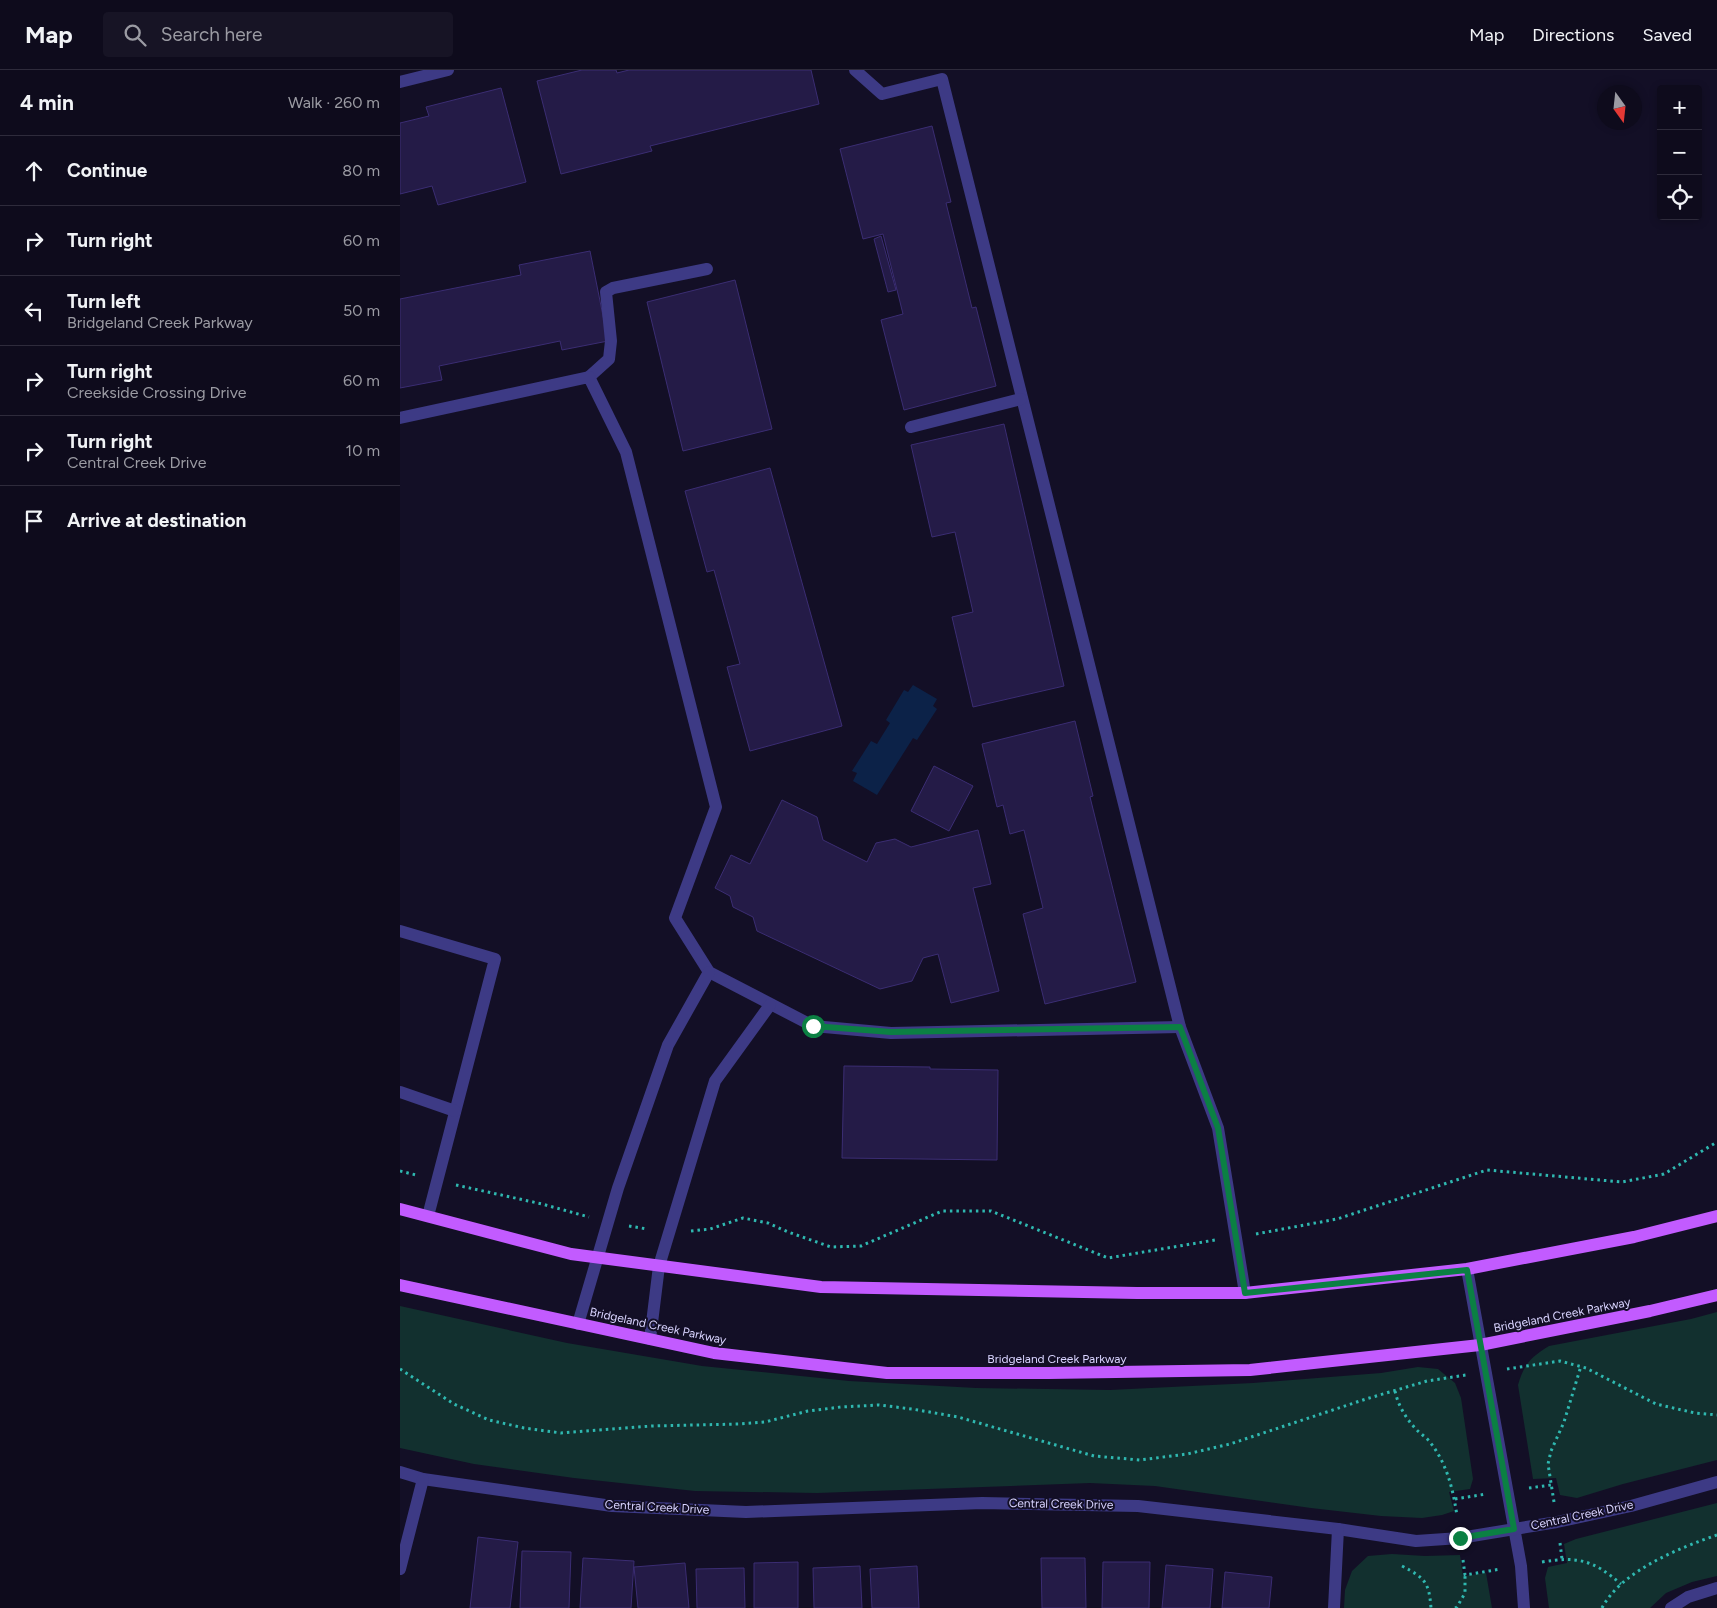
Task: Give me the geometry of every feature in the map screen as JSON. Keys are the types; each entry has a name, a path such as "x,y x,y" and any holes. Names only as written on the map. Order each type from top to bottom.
{"main road":[{"path":"400,1209 571,1254 822,1287 1127,1293 1245,1293 1467,1270 1634,1236 1717,1216"},
{"name":"Bridgeland Creek Parkway","path":"400,1285 714,1353 887,1373 1250,1370 1480,1345 1641,1313 1717,1295"}],"street":[{"path":"400,82 448,70"},
{"path":"855,70 882,94 942,79 1180,1027 1218,1128 1245,1293"},
{"path":"400,418 589,376 609,359 611,341 606,292 614,288 707,269"},
{"path":"589,376 626,452 716,806 675,918 709,972 813,1026 891,1032 1180,1027"},
{"path":"911,427 1021,399"},
{"path":"400,931 494,960 428,1216"},
{"path":"578,1324 618,1188 668,1045 709,972"},
{"path":"650,1340 659,1266 715,1081 770,1005"},
{"path":"400,1092 455,1111"},
{"path":"1467,1270 1521,1566 1524,1608"},
{"name":"Central Creek Drive","path":"400,1472 423,1479 612,1506 746,1512 982,1503 1138,1506 1416,1541 1460,1538 1557,1522 1631,1506 1717,1482"},
{"path":"400,1569 423,1479"},
{"path":"1334,1608 1338,1530"},
{"path":"1671,1608 1688,1597 1717,1588"}],"path":[{"path":"400,1171 542,1204 608,1222 669,1233 710,1229 743,1218 768,1223 831,1247 861,1246 942,1210 991,1211 1108,1258 1337,1219 1487,1170 1622,1182 1664,1174 1717,1142"},
{"path":"400,1369 454,1404 488,1420 524,1428 561,1433 652,1426 765,1422 808,1411 841,1406 880,1405 958,1418 1094,1456 1140,1460 1187,1454 1230,1444 1427,1381 1560,1361 1581,1366 1656,1404 1695,1413 1717,1415"},
{"path":"1562,1559 1548,1464 1551,1451 1564,1422 1581,1366"},
{"path":"1602,1608 1618,1586 1645,1567 1672,1553 1717,1535"},
{"path":"1402,1566 1420,1575 1429,1591 1430,1608"},
{"path":"1455,1608 1465,1593 1466,1575"}],"green space":[{"path":"400,1306 567,1343 702,1366 849,1381 976,1388 1110,1390 1253,1383 1381,1373 1418,1367 1438,1369 1455,1383 1461,1398 1473,1479 1470,1489 1449,1492 1454,1511 1422,1518 1381,1516 1311,1508 1155,1486 1090,1483 817,1493 695,1491 574,1478 474,1464 400,1448"},
{"path":"1717,1312 1717,1460 1577,1498 1560,1495 1556,1478 1533,1479 1518,1385 1526,1366 1537,1354 1549,1346 1691,1319"},
{"path":"1717,1503 1717,1576 1692,1582 1666,1593 1650,1608 1549,1608 1545,1578 1548,1567 1567,1563 1564,1544 1576,1539"},
{"path":"1392,1554 1425,1556 1460,1555 1463,1576 1486,1573 1492,1608 1344,1608 1345,1590 1352,1571 1368,1556"}],"water":[{"path":"913,685 937,699 933,706 937,709 917,740 913,738 877,795 853,781 857,773 852,771 871,741 877,744 890,723 886,720 904,690 908,692"}],"building":[{"path":"582,70 616,70 617,73 629,70 811,70 819,104 650,146 652,151 561,174 537,81"},
{"path":"501,88 526,182 438,205 432,186 400,194 400,123 429,116 426,107"},
{"path":"932,126 951,202 946,203 972,308 976,307 996,386 904,410 881,320 903,314 883,234 863,239 840,149"},
{"path":"881,236 896,290 888,292 874,239"},
{"path":"590,251 608,341 562,350 560,341 439,366 442,380 400,388 400,299 521,275 519,265"},
{"path":"735,280 772,429 683,451 647,302"},
{"path":"1004,424 1064,686 973,707 952,617 973,612 955,532 932,537 911,445"},
{"path":"770,468 842,726 750,751 727,667 740,664 714,570 707,572 685,491"},
{"path":"1075,721 1093,796 1090,797 1136,982 1045,1004 1023,914 1043,908 1024,830 1010,834 1003,805 997,807 982,744"},
{"path":"934,766 973,786 949,831 911,811"},
{"path":"782,800 817,817 823,840 867,862 876,843 895,839 911,847 978,830 991,884 973,888 999,991 951,1003 938,954 923,958 912,981 880,989 757,931 753,917 733,907 730,896 715,888 731,855 750,864"},
{"path":"844,1066 998,1070 997,1160 842,1158"},
{"path":"478,1537 518,1542 510,1608 470,1608"},
{"path":"522,1551 571,1552 569,1608 520,1608"},
{"path":"583,1558 634,1561 631,1608 580,1608"},
{"path":"1041,1558 1085,1558 1086,1608 1042,1608"},
{"path":"798,1562 798,1608 754,1608 754,1563"},
{"path":"1103,1562 1150,1562 1149,1608 1102,1608"},
{"path":"685,1563 689,1608 638,1608 634,1567"},
{"path":"1166,1565 1213,1569 1210,1608 1162,1608"},
{"path":"860,1566 862,1608 814,1608 813,1568"},
{"path":"917,1566 919,1608 872,1608 870,1569"},
{"path":"744,1568 745,1608 697,1608 696,1569"},
{"path":"1225,1572 1272,1577 1269,1608 1222,1608"}],"route":[{"path":"813,1026 891,1032 1180,1027 1218,1128 1245,1293 1467,1270 1514,1529 1460,1538"}]}
